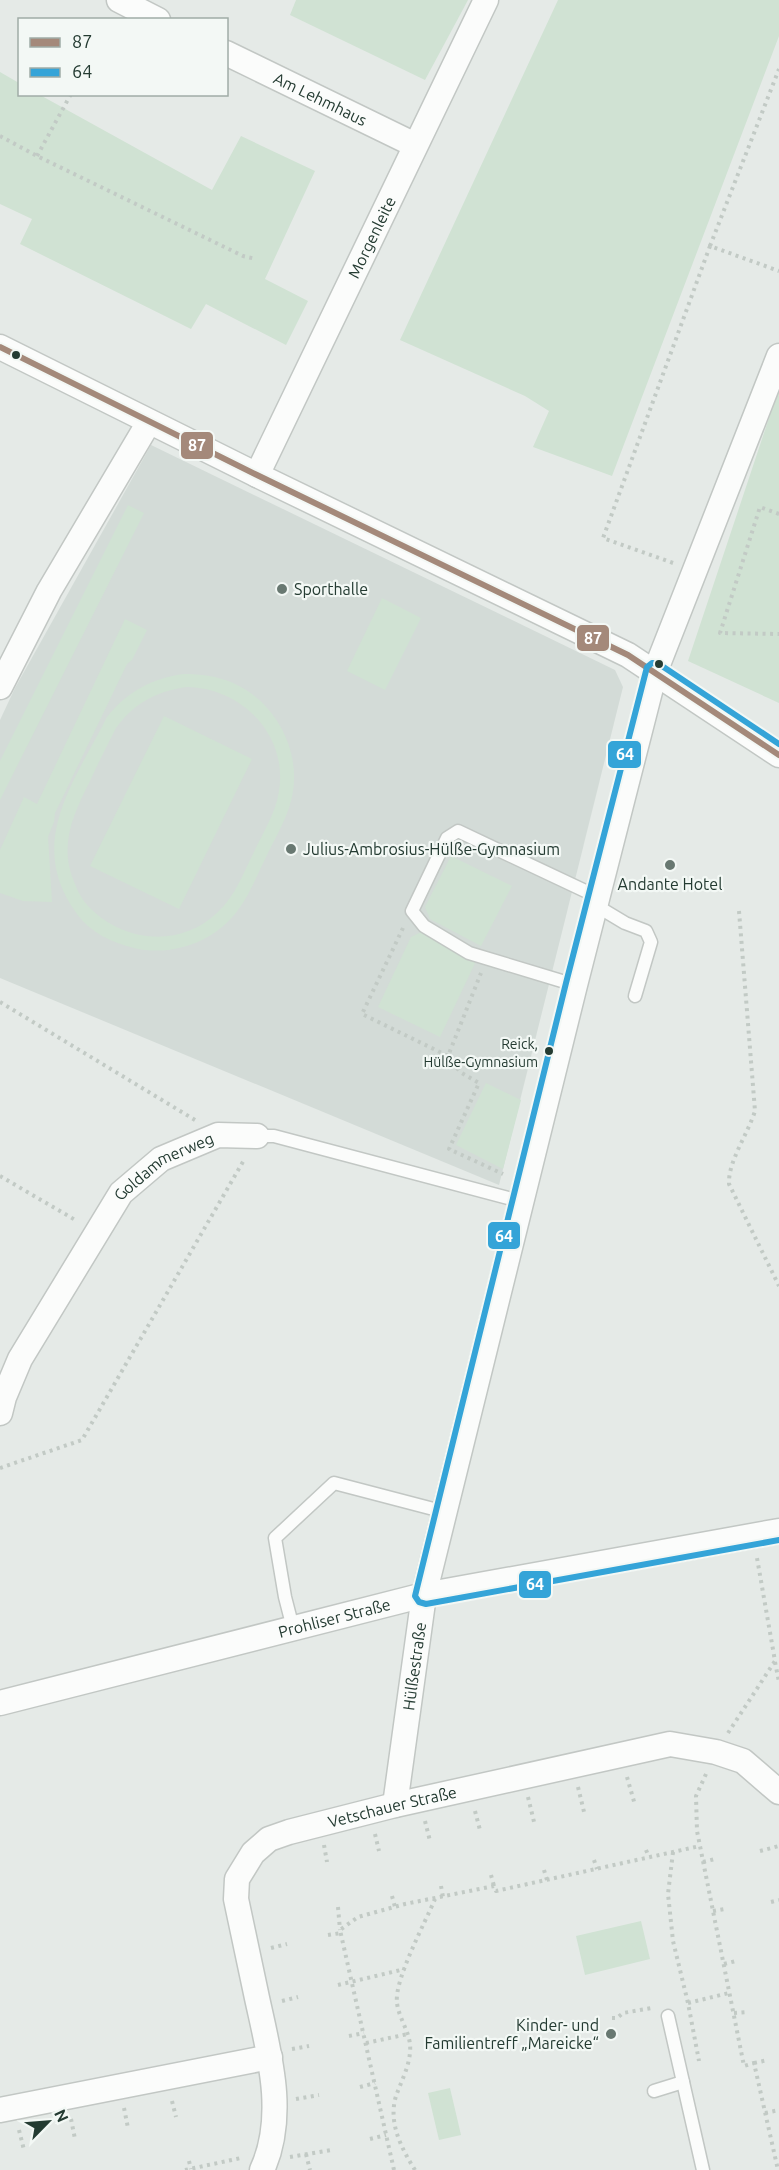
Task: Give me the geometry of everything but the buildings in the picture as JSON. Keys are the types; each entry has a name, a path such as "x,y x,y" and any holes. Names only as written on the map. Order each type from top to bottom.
{"street":[{"path":"119,0 154,18"},
{"name":"Morgenleite","path":"257,475 486,0"},
{"name":"Am Lehmhaus","path":"228,54 415,145"},
{"path":"0,348 628,655 779,755"},
{"name":"Hülßestraße","path":"394,1805 424,1595 655,672 779,356"},
{"path":"0,687 48,591 149,422"},
{"name":"Goldammerweg","path":"0,1413 4,1397 20,1359 121,1193 160,1159 219,1135 257,1136"},
{"name":"Prohliser Straße","path":"2,1699 424,1595 779,1531"},
{"name":"Vetschauer Straße","path":"265,2161 274,2125 270,2057 236,1899 237,1879 253,1853 269,1839 394,1805 670,1744 716,1752 743,1761 779,1792"},
{"path":"0,2110 270,2057"}],"lane":[{"path":"575,985 470,953 424,926 412,911 447,838 458,831 596,901 625,923 646,931 651,942 635,996"},
{"name":"Goldammerweg","path":"257,1136 274,1136 522,1202"},
{"path":"293,1628 275,1538 334,1483 445,1512"},
{"path":"668,2016 703,2170"},
{"path":"654,2091 683,2082"}],"path":[{"path":"695,571 603,538 710,246 779,69"},
{"path":"37,156 70,96"},
{"path":"0,136 243,255 256,259"},
{"path":"710,246 779,271"},
{"path":"779,514 760,507 720,633 779,634"},
{"path":"412,911 362,1014 448,1056 460,1072 479,1083 449,1149 504,1175"},
{"path":"739,911 755,1111 729,1174 729,1184 779,1286"},
{"path":"448,1056 487,958"},
{"path":"0,1002 219,1135"},
{"path":"0,1468 82,1440 257,1136"},
{"path":"0,1176 96,1233"},
{"path":"753,1537 779,1682"},
{"path":"768,2060 744,2066 697,1831 696,1796 716,1752 775,1661"},
{"path":"491,1875 496,1891 700,1846"},
{"path":"760,1851 779,1846"},
{"path":"646,1850 649,1857"},
{"path":"674,1852 668,1894 674,1941 688,2003 729,1993"},
{"path":"703,1862 715,1859"},
{"path":"594,1860 597,1869"},
{"path":"544,1870 547,1880"},
{"path":"441,1886 443,1897"},
{"path":"328,1935 341,1931 358,1917 494,1886"},
{"path":"392,1896 395,1907"},
{"path":"415,2170 405,2155 396,2130 394,2112 410,2054 408,2034 397,2002 400,1982 435,1898"},
{"path":"771,1902 779,1900"},
{"path":"338,1907 341,1931 394,2170"},
{"path":"713,1911 725,1909"},
{"path":"724,1964 736,1961"},
{"path":"338,1985 405,1969"},
{"path":"612,2018 617,2018 623,2013 667,2006 668,2016"},
{"path":"734,2013 747,2012"},
{"path":"349,2036 364,2033"},
{"path":"366,2043 408,2034"},
{"path":"754,2063 778,2170"},
{"path":"360,2087 375,2083"},
{"path":"765,2113 779,2110"},
{"path":"370,2139 386,2135"},
{"path":"185,2170 265,2161 330,2150"},
{"path":"306,2154 310,2170"},
{"path":"189,2161 191,2169"}],"shaded area":[{"name":"Julius-Ambrosius-Hülße-Gymnasium","path":"151,445 615,670 623,687 499,1185 0,978 0,720 15,688"}],"green space":[{"path":"296,0 468,0 425,80 290,15"},
{"path":"558,0 779,0 779,36 612,476 533,447 549,411 525,396 400,340"},
{"path":"0,72 18,82 18,96 42,96 212,190 241,136 315,171 265,279 308,301 286,345 206,304 191,329 20,244 32,219 0,204"},
{"path":"779,388 779,703 688,661"},
{"path":"128,505 144,513 0,800 0,761"},
{"path":"382,598 421,618 385,690 347,671"},
{"path":"125,619 147,630 132,660 127,664 55,813 48,837 52,902 23,901 0,893 0,850 24,797 37,804"},
{"path":"197,674 221,679 233,683 260,701 281,727 288,742 294,774 293,791 286,816 253,884 238,910 228,921 217,931 192,944 178,948 148,950 110,940 95,931 77,914 62,888 55,863 55,838 60,814 69,790 107,717 132,693 172,676","holes":["187,687 207,689 243,706 257,718 268,734 276,751 280,770 279,791 275,807 238,885 218,912 203,924 170,936 135,934 103,919 89,907 79,893 70,870 68,857 73,819 116,728 130,712 156,695 176,689"]},
{"path":"164,716 252,759 179,909 90,866"},
{"path":"451,856 512,886 481,946 430,919 425,907"},
{"path":"421,932 477,959 440,1037 378,1007 411,937"},
{"path":"486,1083 521,1100 503,1169 456,1145"},
{"path":"641,1921 650,1959 585,1975 576,1936"},
{"path":"450,2088 461,2135 439,2140 428,2093"}],"transit line":[{"name":"87","path":"0,347 628,655 779,755"},
{"name":"64","path":"779,744 659,664 652,663 647,667 566,983 415,1596 419,1602 426,1604 779,1540"}],"place":[{"name":"Sporthalle","path":"282,589"},
{"name":"Julius-Ambrosius-Hülße-Gymnasium","path":"291,849"},
{"name":"Andante Hotel","path":"670,865"},
{"name":"Reick, Hülße-Gymnasium","path":"549,1051"},
{"name":"Kinder- und Familientreff „Mareicke“","path":"611,2034"}]}
